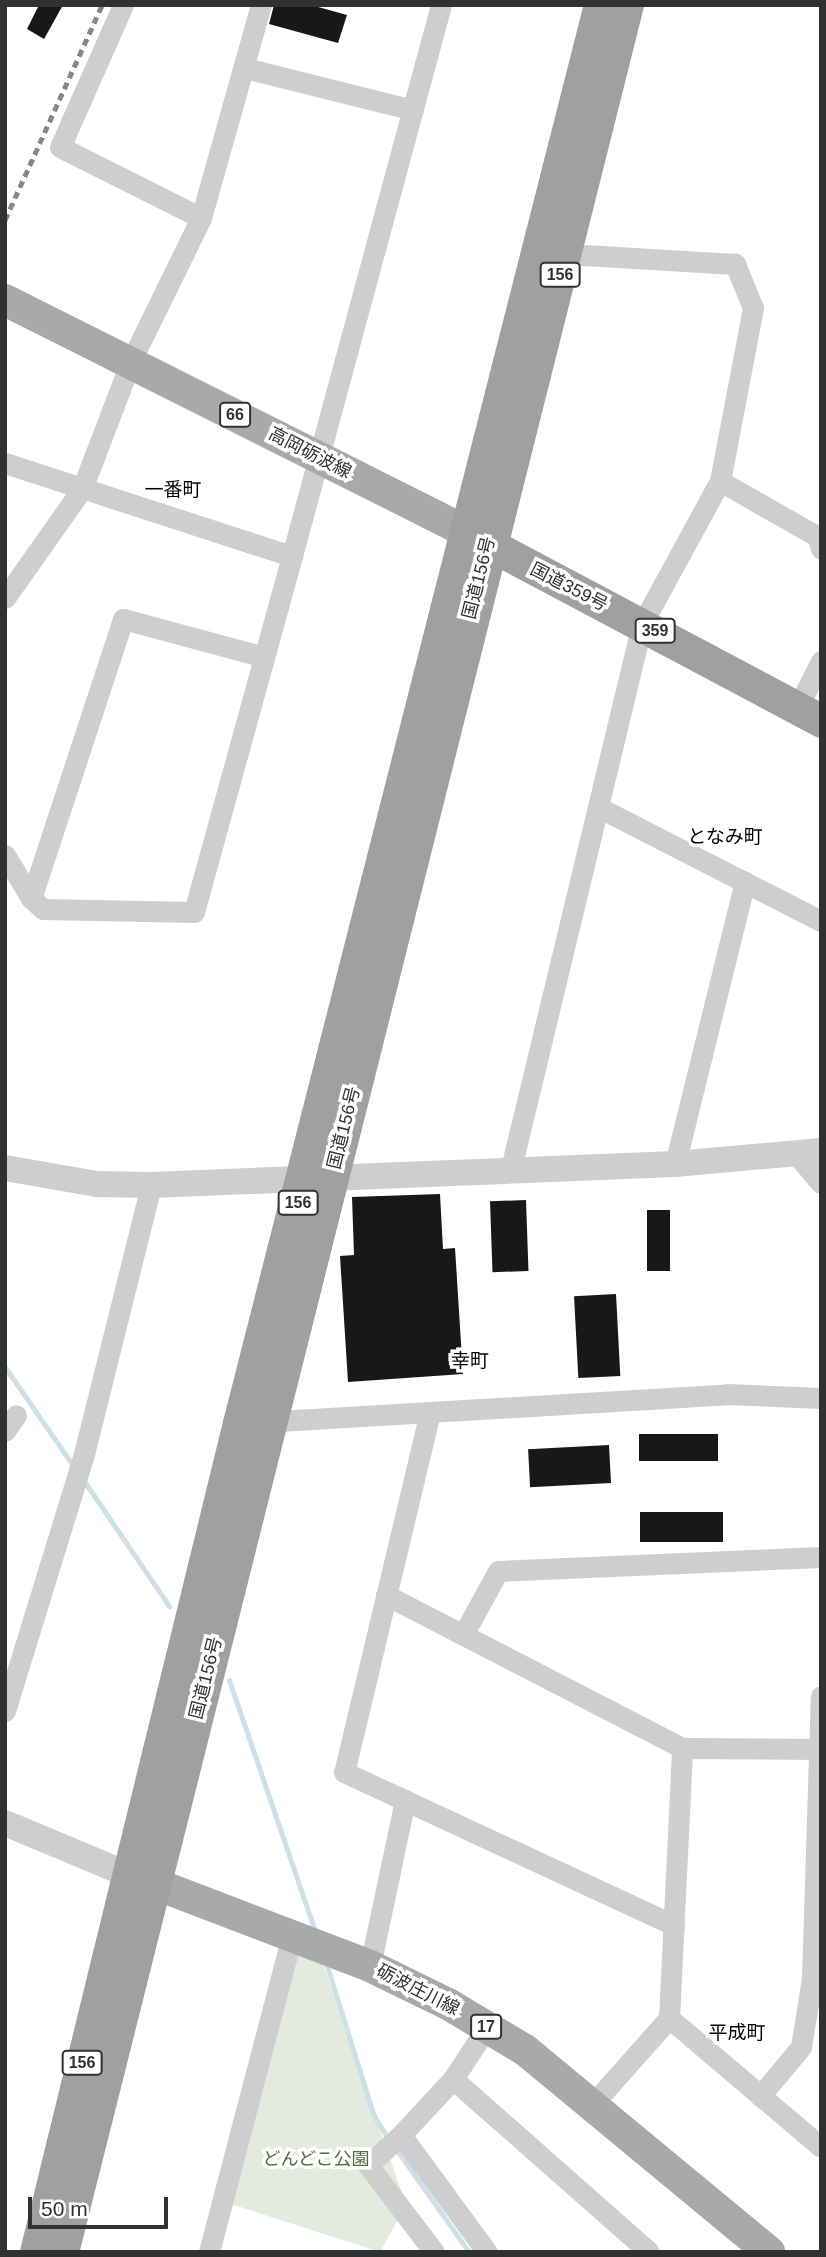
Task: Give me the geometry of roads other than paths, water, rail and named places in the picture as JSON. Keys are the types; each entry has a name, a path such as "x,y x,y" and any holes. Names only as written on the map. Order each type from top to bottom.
{"highway":[{"name":"国道156号","path":"36,2252 141,1878 319,1176 476,537 600,5"},
{"name":"国道156号","path":"476,537 566,254 627,5"},
{"name":"国道359号","path":"476,537 809,715"},
{"name":"国道156号","path":"62,2252 141,1878"}],"main road":[{"name":"高岡砺波線","path":"5,300 476,537"},
{"name":"砺波庄川線","path":"141,1878 370,1966 487,2027 525,2050 756,2248"}],"street":[{"path":"122,5 60,147 201,218"},
{"path":"5,598 82,489 130,363 201,218 261,5"},
{"path":"5,855 31,898 43,909 194,912 321,457 441,5"},
{"path":"245,68 413,110"},
{"path":"511,1168 642,624 720,481 753,308 734,264 566,254"},
{"path":"5,463 292,556"},
{"path":"720,481 818,537 821,550"},
{"path":"31,898 123,618 264,657"},
{"path":"809,715 821,661"},
{"path":"598,807 821,921"},
{"path":"675,1164 745,882"},
{"path":"5,1168 97,1184 151,1185 511,1168 675,1164 809,1154 821,1182"},
{"path":"8,1698 84,1454 151,1185"},
{"path":"255,1422 727,1394 821,1398"},
{"path":"430,1412 344,1772 674,1925"},
{"path":"463,1635 498,1570 821,1557"},
{"path":"386,1595 682,1748 819,1749"},
{"path":"760,2096 801,2047 816,1978 821,1696"},
{"path":"591,2106 669,2018 682,1748"},
{"path":"370,1966 405,1800"},
{"path":"5,1823 141,1878"},
{"path":"209,2252 292,1936"},
{"path":"669,2018 821,2147"},
{"path":"434,2252 368,2165 401,2135 453,2079 487,2027"},
{"path":"453,2079 649,2252"},
{"path":"401,2135 487,2252"}],"waterway":[{"path":"5,1367 74,1467"},
{"path":"82,1478 169,1606"},
{"path":"229,1680 316,1934"},
{"path":"325,1960 374,2116 388,2138"},
{"path":"396,2149 469,2252"}],"railway":[{"path":"5,220 102,5"}],"district":[{"name":"一番町","path":"173,490"},
{"name":"となみ町","path":"725,837"},
{"name":"幸町","path":"470,1361"},
{"name":"平成町","path":"737,2033"}],"park label":[{"name":"どんどこ公園","path":"316,2159"}]}
